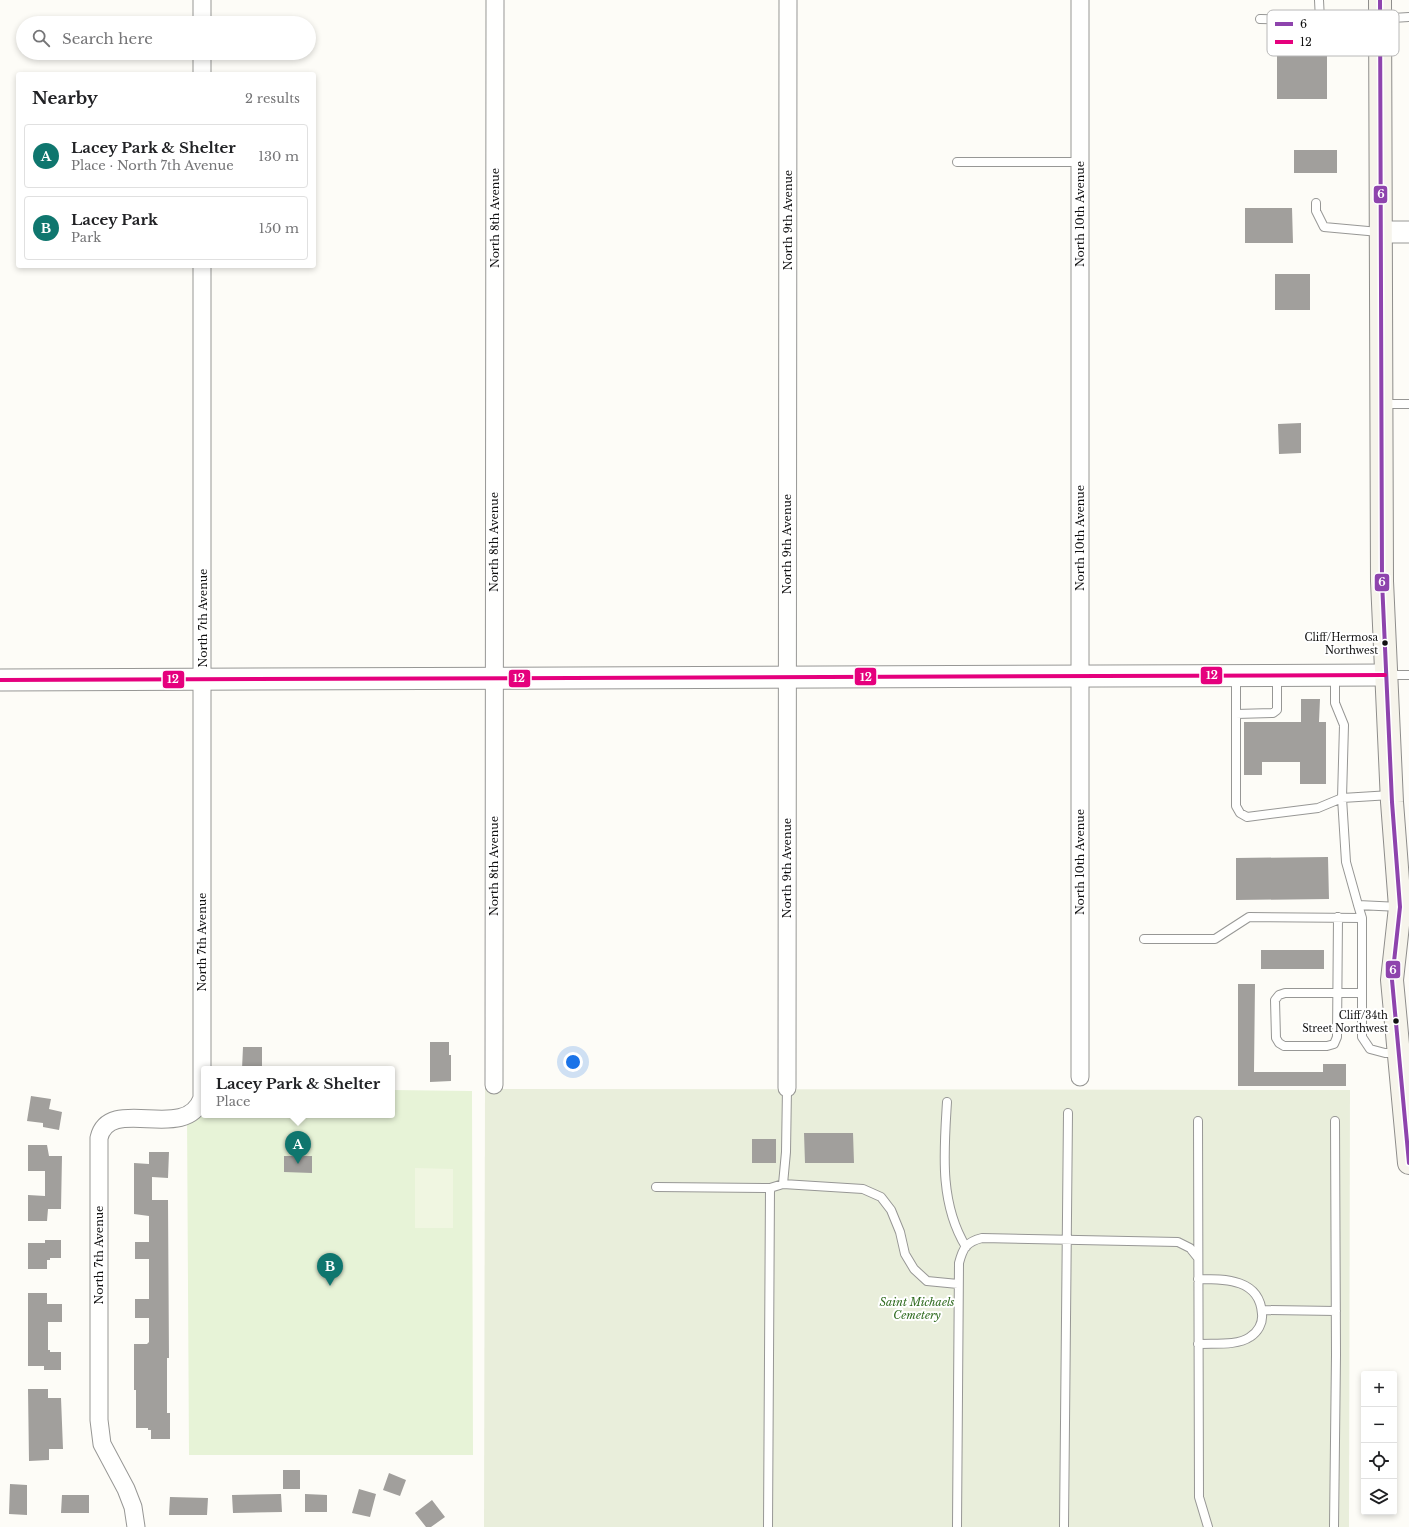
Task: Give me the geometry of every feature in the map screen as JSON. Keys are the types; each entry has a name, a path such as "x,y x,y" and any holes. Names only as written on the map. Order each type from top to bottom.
{"main road":[{"path":"1380,56 1382,581 1391,795 1400,907 1392,980 1404,1053 1409,1163"},
{"path":"1400,907 1409,935"}],"street":[{"path":"202,0 202,16"},
{"name":"North 8th Avenue","path":"494,1084 495,0"},
{"name":"North 9th Avenue","path":"787,1088 788,0"},
{"name":"North 10th Avenue","path":"1080,0 1080,1077"},
{"path":"202,60 202,72"},
{"path":"1380,232 1409,232"},
{"name":"North 7th Avenue","path":"202,268 202,1066"},
{"path":"0,680 1385,675"},
{"name":"North 7th Avenue","path":"136,1527 133,1508 126,1489 102,1444 99,1420 99,1138 101,1130 112,1121 120,1119 176,1119 187,1117 200,1105 201,1102"}],"lane":[{"path":"1319,0 1320,10"},
{"path":"1399,15 1409,17"},
{"path":"1260,19 1267,19"},
{"path":"957,162 1080,162"},
{"path":"1316,202 1316,211 1324,227 1380,232"},
{"path":"1381,404 1409,404"},
{"path":"1335,675 1335,703 1344,725 1342,798 1346,862 1362,918 1361,1026 1365,1044 1370,1049 1377,1052 1404,1053"},
{"path":"1385,675 1409,675"},
{"path":"1236,676 1235,788 1236,806 1240,813 1247,817 1318,808 1342,798 1391,795"},
{"path":"1236,714 1273,713 1277,710 1277,676"},
{"path":"1358,905 1400,907"},
{"path":"1144,939 1215,939 1249,917 1362,918"},
{"path":"1338,917 1337,993 1337,1037 1334,1044 1327,1046 1284,1046 1278,1043 1276,1038 1275,1000 1279,995 1285,993 1337,993 1362,993"},
{"path":"783,1184 786,1152 787,1088"},
{"path":"947,1102 944,1149 945,1177 951,1214 957,1232 966,1247"},
{"path":"1064,1527 1068,1113"},
{"path":"1198,1121 1198,1497 1208,1527"},
{"path":"1334,1527 1336,1311 1335,1121"},
{"path":"656,1187 770,1188 783,1184 863,1189 881,1197 891,1210 900,1232 905,1254 914,1269 928,1281 958,1284"},
{"path":"768,1527 770,1188"},
{"path":"957,1527 958,1284 959,1263 962,1251 970,1241 982,1238 1178,1242 1190,1248 1198,1258"},
{"path":"1198,1279 1232,1280 1246,1286 1255,1293 1262,1305 1263,1320 1250,1337 1240,1342 1198,1344"},
{"path":"1262,1310 1336,1311"}],"green space":[{"name":"Saint Michaels Cemetery","path":"485,1089 1350,1090 1349,1527 484,1527"},
{"path":"395,1090 472,1091 473,1455 189,1455 187,1117 201,1093 201,1118 395,1118"},
{"path":"415,1168 453,1169 453,1228 415,1228"}],"building":[{"path":"1277,56 1327,56 1327,99 1277,99"},
{"path":"1294,150 1337,150 1337,173 1294,173"},
{"path":"1245,208 1292,208 1293,243 1245,243"},
{"path":"1275,274 1310,274 1310,310 1275,310"},
{"path":"1301,423 1301,453 1279,454 1278,424"},
{"path":"1301,699 1320,699 1319,722 1326,722 1326,784 1300,784 1300,762 1262,762 1262,775 1244,775 1244,722 1301,722"},
{"path":"1328,857 1329,899 1236,900 1236,858"},
{"path":"1261,950 1324,950 1324,969 1261,969"},
{"path":"1238,984 1255,984 1254,1072 1323,1072 1323,1064 1346,1064 1346,1086 1238,1086"},
{"path":"430,1042 449,1042 449,1055 451,1055 451,1081 430,1082"},
{"path":"243,1047 262,1047 262,1066 242,1066"},
{"path":"31,1096 51,1099 49,1109 62,1112 59,1130 43,1127 43,1123 27,1121"},
{"path":"804,1133 853,1133 854,1163 805,1163"},
{"path":"752,1139 776,1139 776,1163 752,1163"},
{"path":"28,1145 47,1145 49,1156 62,1156 61,1209 48,1209 47,1221 28,1221 28,1195 45,1196 45,1171 28,1171"},
{"path":"149,1152 169,1152 168,1178 152,1177 152,1200 168,1200 169,1358 167,1358 167,1413 170,1413 170,1439 151,1439 151,1430 148,1430 148,1428 136,1428 134,1344 147,1344 149,1342 149,1318 135,1318 135,1299 149,1299 149,1259 135,1259 135,1242 149,1242 149,1216 134,1214 134,1163 149,1164"},
{"path":"284,1156 312,1156 312,1173 284,1172"},
{"path":"45,1240 61,1240 61,1258 50,1258 50,1260 47,1260 47,1269 28,1269 28,1243 45,1243"},
{"path":"28,1293 47,1293 47,1304 62,1304 62,1322 48,1322 48,1350 50,1350 50,1352 61,1352 61,1370 44,1370 44,1366 28,1366"},
{"path":"28,1389 48,1389 48,1398 61,1398 63,1449 49,1449 49,1460 29,1461"},
{"path":"283,1470 300,1470 300,1489 283,1489"},
{"path":"389,1473 406,1480 400,1496 383,1490"},
{"path":"10,1484 27,1485 27,1515 9,1514"},
{"path":"359,1489 376,1494 370,1517 352,1513"},
{"path":"281,1494 282,1512 233,1513 232,1495"},
{"path":"305,1494 327,1495 327,1512 305,1512"},
{"path":"62,1495 89,1495 89,1513 61,1513"},
{"path":"170,1497 208,1498 207,1515 169,1515"},
{"path":"432,1500 445,1517 431,1527 426,1527 415,1513"}],"transit line":[{"name":"6","path":"1380,0 1380,10"},
{"name":"6","path":"1380,56 1382,581 1392,802 1400,907 1392,980 1409,1163"},
{"name":"12","path":"0,680 1385,675"}],"place":[{"name":"Cliff/Hermosa Northwest","path":"1385,643"},
{"name":"Cliff/34th Street Northwest","path":"1396,1021"},
{"name":"Lacey Park & Shelter","path":"298,1164"},
{"name":"Lacey Park","path":"330,1286"}]}
